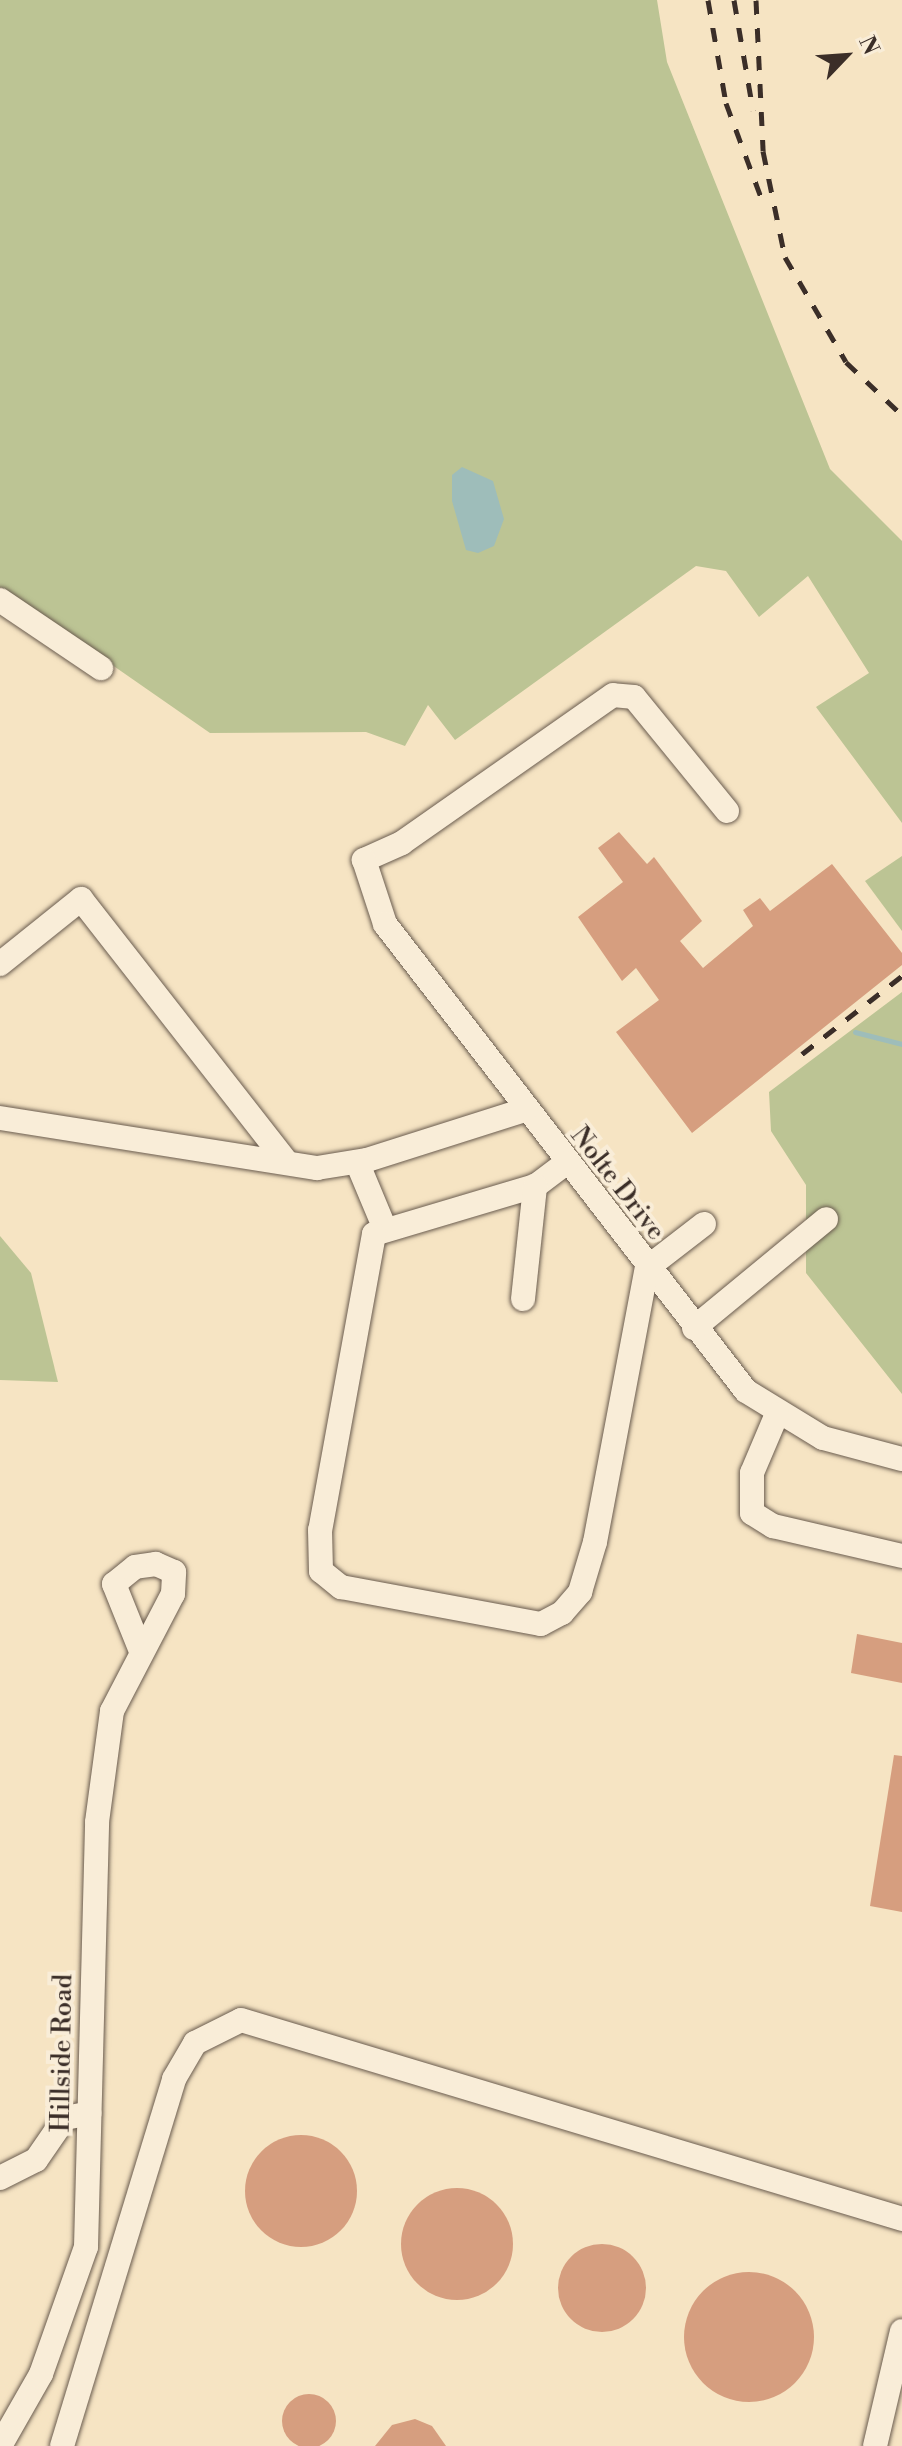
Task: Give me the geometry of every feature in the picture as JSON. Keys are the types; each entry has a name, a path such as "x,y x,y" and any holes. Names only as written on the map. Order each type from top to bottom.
{"street":[{"path":"0,600 101,668"},
{"name":"Nolte Drive","path":"727,811 634,697 613,695 402,843 364,860 385,924 647,1268 746,1391 777,1414 823,1438 902,1459"},
{"path":"0,964 81,899 287,1163"},
{"path":"0,1118 287,1163 357,1162 525,1110"},
{"path":"357,1162 385,1229"},
{"path":"566,1163 535,1186 374,1234 320,1530 321,1571 341,1587 541,1624 580,1592 595,1542 647,1268 704,1224"},
{"path":"523,1299 535,1186"},
{"path":"694,1328 826,1219"},
{"path":"777,1414 752,1473 752,1513 773,1526 902,1556"},
{"name":"Hillside Road","path":"0,2446 31,2394 81,2269 90,2113 97,1822 112,1711 141,1651"},
{"path":"62,2446 174,2079 195,2043 241,2020 902,2219"},
{"path":"0,2178 36,2160 65,2118 90,2113"},
{"path":"875,2446 902,2331"}],"green space":[{"path":"0,0 657,0 667,62 830,469 902,541 902,823 816,707 869,673 808,576 759,617 726,571 696,566 455,740 428,705 405,746 366,732 210,733 0,587"},
{"path":"902,856 902,931 865,881"},
{"path":"902,992 902,1394 806,1273 806,1185 771,1131 769,1092"},
{"path":"0,1236 31,1273 58,1382 0,1380"}],"water":[{"path":"462,467 493,481 504,519 494,546 478,553 466,550 452,501 452,475"}],"building":[{"path":"619,832 647,864 654,857 702,921 680,941 703,968 753,926 743,910 760,898 770,911 832,864 902,953 902,965 692,1133 616,1032 659,1000 636,968 622,981 578,917 623,882 598,848"},
{"path":"857,1634 902,1643 902,1683 851,1673"},
{"path":"894,1755 902,1756 902,1912 870,1906"},
{"path":"301,2135 322,2139 341,2151 353,2170 357,2191 353,2212 341,2231 322,2243 301,2247 280,2243 261,2231 249,2212 245,2191 249,2170 261,2151 280,2139"},
{"path":"457,2188 478,2192 497,2204 509,2223 513,2244 509,2265 497,2284 478,2296 457,2300 436,2296 417,2284 405,2265 401,2244 405,2223 417,2204 436,2192"},
{"path":"602,2244 619,2247 633,2257 643,2271 646,2288 643,2305 633,2319 619,2329 602,2332 585,2329 571,2319 561,2305 558,2288 561,2271 571,2257 585,2247"},
{"path":"749,2272 774,2277 795,2291 809,2312 814,2337 809,2362 795,2383 774,2397 749,2402 724,2397 703,2383 689,2362 684,2337 689,2312 703,2291 724,2277"},
{"path":"309,2394 328,2402 336,2421 328,2440 309,2448 290,2440 282,2421 290,2402"},
{"path":"415,2419 432,2426 446,2446 375,2446 392,2425"}],"waterway":[{"path":"855,1032 902,1044"}],"railway":[{"path":"708,0 726,103 764,205"},
{"path":"734,0 753,110"},
{"path":"756,0 763,151 785,257 846,362 902,415"},
{"path":"802,1054 902,976"}]}
